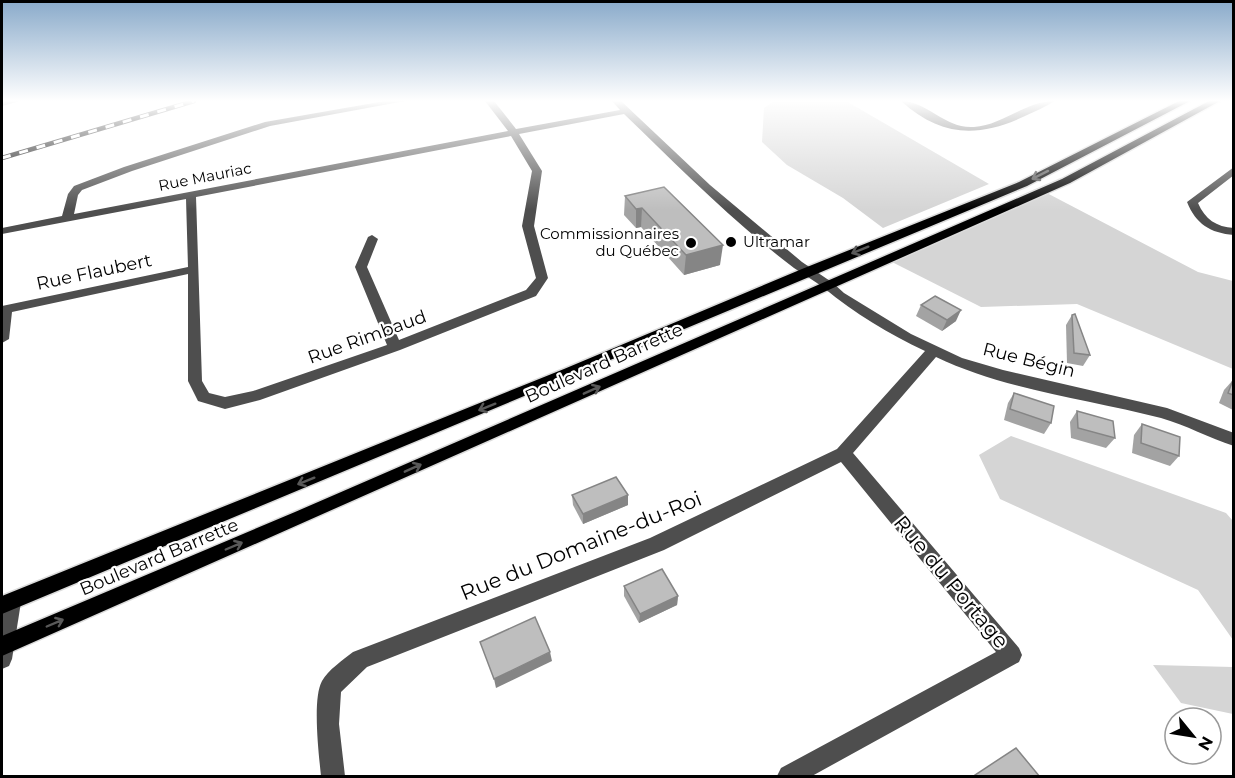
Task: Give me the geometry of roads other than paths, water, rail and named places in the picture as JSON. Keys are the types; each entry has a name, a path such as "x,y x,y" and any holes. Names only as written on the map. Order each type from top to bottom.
{"main road":[{"name":"Boulevard Barrette","path":"6,604 1023,184 1115,137"},
{"name":"Boulevard Barrette","path":"2,650 1066,181 1148,137"}],"street":[{"path":"67,218 73,194 78,188 128,169 227,137"},
{"name":"Rue Mauriac","path":"2,231 492,137"},
{"name":"Rue Rimbaud","path":"190,196 194,269 195,381 202,397 225,403 255,396 395,347 531,293 542,278 528,226 537,171 517,137"},
{"name":"Rue Bégin","path":"654,137 706,187 806,272 839,296 933,351 1001,375 1167,414 1233,440"},
{"path":"1233,170 1192,202 1198,218 1221,231 1233,232"},
{"path":"1196,213 1233,225"},
{"path":"372,239 361,267 395,347"},
{"name":"Rue Flaubert","path":"4,309 194,269"},
{"path":"2,339 4,309"},
{"name":"Rue du Domaine-du-Roi","path":"333,777 328,724 330,687 360,659 657,544 843,453 933,351"},
{"name":"Rue du Portage","path":"789,777 1012,655 843,453"},
{"path":"2,650 6,604"}],"railway":[{"path":"2,158 72,137"}],"place":[{"name":"Ultramar","path":"731,242"},
{"name":"Commissionnaires du Québec","path":"691,243"}]}
